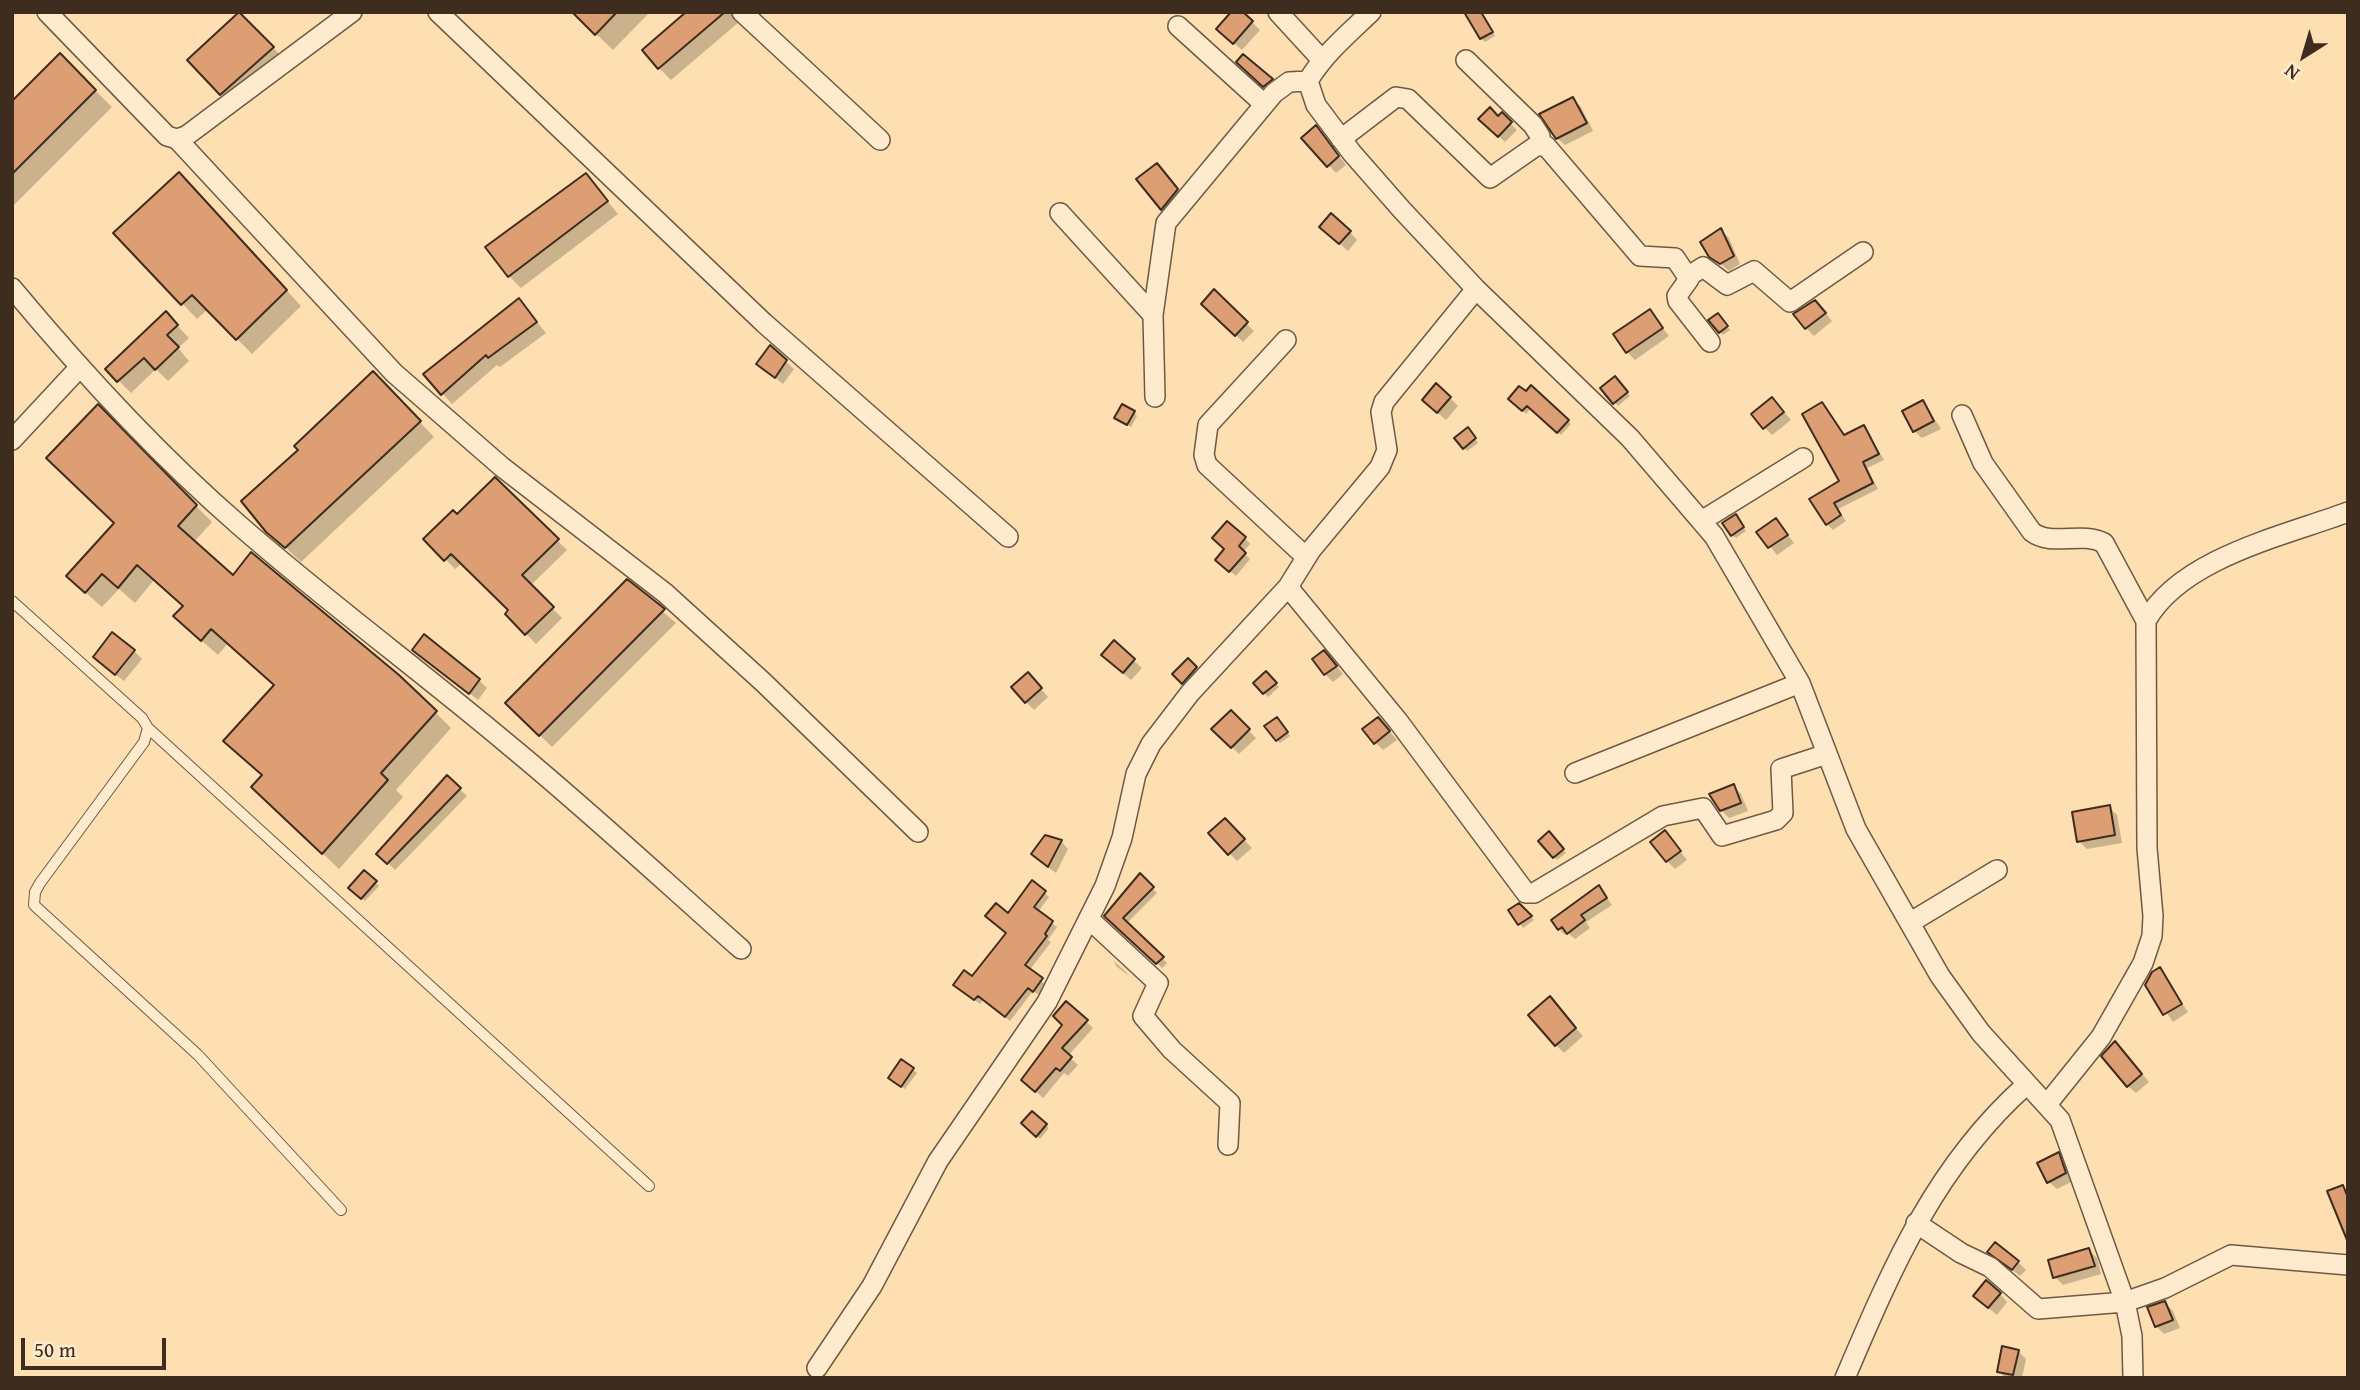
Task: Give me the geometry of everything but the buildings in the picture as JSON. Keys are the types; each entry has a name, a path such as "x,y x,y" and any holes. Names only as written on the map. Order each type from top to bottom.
{"street":[{"path":"47,12 167,136 177,139 394,373 502,467 665,593 763,682 918,832"},
{"path":"177,139 186,136 352,12"},
{"path":"438,12 764,323 1008,537"},
{"path":"742,12 880,140"},
{"path":"1278,12 1322,60"},
{"path":"1308,81 1322,60 1371,12"},
{"path":"1178,26 1264,104"},
{"path":"1466,60 1532,125 1540,136 1541,145"},
{"path":"1155,397 1153,315 1166,223 1264,104 1284,85 1296,80 1308,81"},
{"path":"1308,81 1316,105 1341,139 1476,289 1630,438 1703,520 1800,683 1867,852 1912,922 1940,976 1981,1033 2026,1085 2048,1103 2062,1126 2125,1303 2133,1336 2133,1378"},
{"path":"1341,139 1401,96 1408,99 1490,178 1541,145 1546,146 1640,256 1672,257 1689,276"},
{"path":"1060,213 1153,315"},
{"path":"1710,342 1678,301 1689,276 1703,267 1727,285 1754,271 1790,302 1863,252"},
{"path":"12,288 79,368 179,470 238,525 534,765 741,949"},
{"path":"817,1367 872,1286 938,1161 1047,1002 1089,919 1118,853 1136,774 1151,744 1190,693 1288,587 1306,557 1384,460 1387,450 1381,412 1384,402 1476,289"},
{"path":"1286,340 1208,425 1204,455 1207,465 1306,557"},
{"path":"12,440 79,368"},
{"path":"1962,415 1983,463 2032,532 2042,538 2095,540 2104,543 2146,621 2147,848 2153,916 2151,936 2143,963 2101,1037 2048,1103"},
{"path":"1703,520 1803,458"},
{"path":"2146,621 2156,606 2200,568 2348,512"},
{"path":"1288,587 1398,721 1526,893 1534,893 1671,814 1703,808 1722,836 1776,820 1783,813 1781,769 1828,754"},
{"path":"1575,773 1800,683"},
{"path":"1912,922 1997,870"},
{"path":"1089,919 1158,984 1143,1016 1172,1050 1230,1103 1228,1145"},
{"path":"1845,1378 1916,1223 1972,1138 2026,1085"},
{"path":"1916,1223 1961,1253 1990,1267 2034,1307 2125,1303 2231,1255 2348,1265"}],"lane":[{"path":"12,601 649,1186"},
{"path":"148,728 144,742 40,883 35,892 34,905 198,1055 341,1210"}]}
